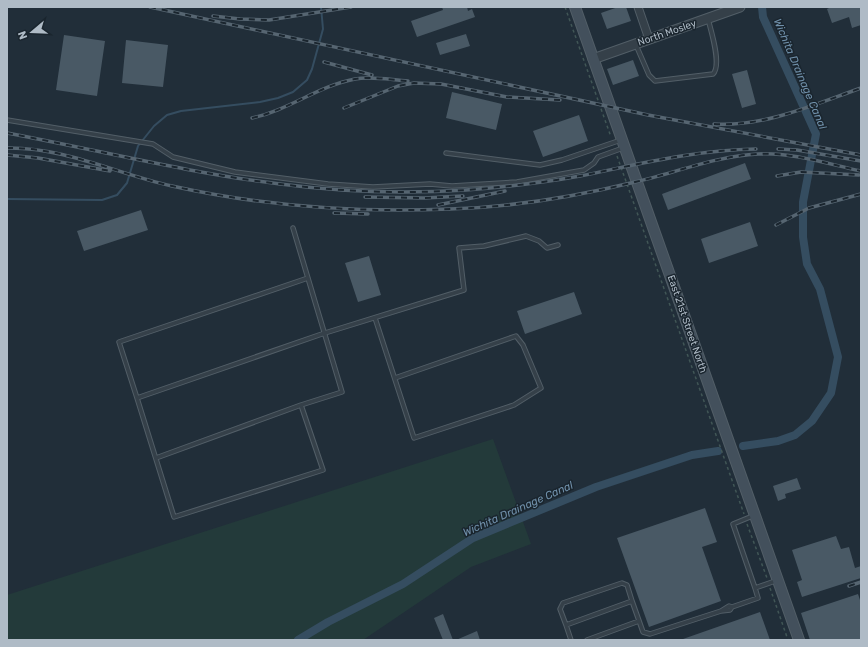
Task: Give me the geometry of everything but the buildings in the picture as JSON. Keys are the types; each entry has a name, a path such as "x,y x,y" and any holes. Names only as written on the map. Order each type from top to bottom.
{"main road":[{"name":"East 21st Street North","path":"575,7 593,59 619,145 750,517 779,580 799,640"}],"street":[{"path":"638,7 649,39"},
{"name":"North Mosley","path":"593,59 740,7"}],"lane":[{"path":"636,44 648,76 655,80 713,74 716,71 717,62 708,18"},
{"path":"7,120 130,139 153,144 173,157 235,172 328,184 373,187 430,184 452,186 517,182 584,170 594,163 598,157 619,145"},
{"path":"446,153 540,165 619,145"},
{"path":"156,458 342,392 292,228"},
{"path":"137,398 325,334 464,290 459,248 484,246 526,236 539,241 547,248 558,245"},
{"path":"302,405 323,470 174,517 120,342 308,278"},
{"path":"375,318 394,378 414,438 514,405 541,388 523,345 516,336 394,378"},
{"path":"571,640 560,609 563,603 622,583 626,585 643,632 650,634 721,611 729,606 732,607 758,598 733,524 750,517"},
{"path":"755,588 779,580"},
{"path":"566,625 632,602"},
{"path":"587,640 639,622"}],"path":[{"path":"565,7 619,145 750,517 768,583 788,640"}],"green space":[{"path":"493,439 531,544 471,567 363,640 7,640 7,595"}],"waterway":[{"path":"7,199 102,200 117,195 127,183 138,146 154,126 167,115 181,111 260,102 278,98 293,92 307,80 312,69 323,29 321,7"},
{"name":"Wichita Drainage Canal","path":"743,446 778,441 795,435 812,421 831,393 838,357 820,289 807,264 803,237 803,202 816,134 763,17 762,7"},
{"name":"Wichita Drainage Canal","path":"298,640 328,622 403,584 473,538 596,487 692,455 718,451"}],"railway":[{"path":"150,7 648,115 861,155"},
{"path":"213,16 269,20 351,7"},
{"path":"324,62 372,75"},
{"path":"252,118 278,110 341,82 361,78 408,81"},
{"path":"344,108 398,86 414,83 441,84 507,97 560,100"},
{"path":"714,124 752,122 789,114 861,88"},
{"path":"7,133 211,174 303,187 373,192 466,190 537,183 689,155 756,149"},
{"path":"7,148 28,149 70,156 151,181 240,199 345,209 380,210 473,208 520,204 566,197 612,187 711,161 742,155 784,155 861,171"},
{"path":"778,149 797,150 861,161"},
{"path":"7,155 38,158 110,171"},
{"path":"777,176 801,172 859,175"},
{"path":"438,205 505,191"},
{"path":"776,225 809,208 861,194"},
{"path":"365,197 424,198 463,196"},
{"path":"334,213 368,214"},
{"path":"849,586 861,582"}]}
